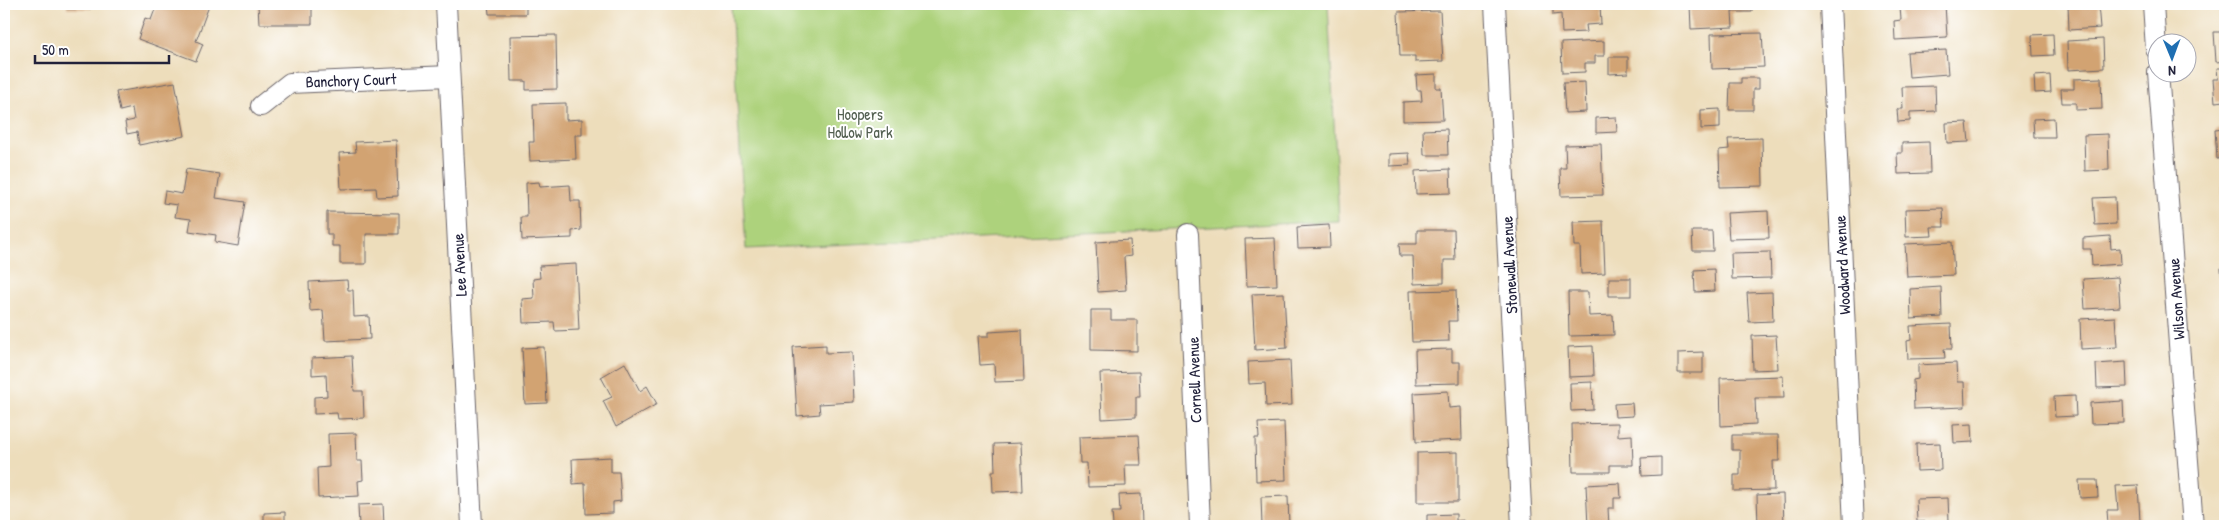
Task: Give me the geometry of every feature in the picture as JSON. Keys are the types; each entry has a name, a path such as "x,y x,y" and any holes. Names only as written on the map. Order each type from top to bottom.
{"street":[{"name":"Lee Avenue","path":"446,4 472,526"},
{"name":"Stonewall Avenue","path":"1495,4 1522,526"},
{"name":"Woodward Avenue","path":"1830,4 1854,526"},
{"path":"2153,4 2155,32"},
{"name":"Banchory Court","path":"262,106 290,83 450,76"},
{"name":"Wilson Avenue","path":"2159,82 2193,526"},
{"name":"Cornell Avenue","path":"1188,234 1200,526"}],"green space":[{"name":"Hoopers Hollow Park","path":"731,4 1328,4 1339,221 746,249"}],"building":[{"path":"67,4 90,4 90,9 67,9"},
{"path":"157,4 185,4 193,7 194,4 203,4 209,6 196,41 203,44 196,61 138,39 145,18 151,20"},
{"path":"258,4 312,4 312,24 259,24"},
{"path":"488,4 526,4 526,14 489,14"},
{"path":"1553,4 1600,4 1601,24 1586,25 1587,32 1562,33 1561,14 1553,15"},
{"path":"1690,4 1752,4 1752,12 1732,12 1733,27 1691,29"},
{"path":"1945,4 1947,37 1895,40 1894,21 1901,20 1900,6"},
{"path":"2068,4 2098,4 2100,28 2069,30"},
{"path":"1440,11 1443,61 1415,62 1415,56 1400,56 1398,12"},
{"path":"2214,32 2225,32 2225,61 2216,62"},
{"path":"1762,33 1764,67 1712,69 1711,34"},
{"path":"2053,34 2054,55 2033,56 2032,35"},
{"path":"556,35 557,89 526,90 526,81 511,81 510,36"},
{"path":"2103,39 2104,68 2068,70 2067,41"},
{"path":"1604,41 1604,56 1595,56 1595,63 1585,63 1585,72 1562,73 1561,43"},
{"path":"1946,50 1948,74 1909,77 1907,52"},
{"path":"1609,57 1628,57 1628,73 1609,74"},
{"path":"2217,68 2225,68 2225,101 2215,102 2213,79 2218,79"},
{"path":"1436,74 1436,88 1441,88 1443,120 1403,121 1403,102 1422,101 1421,90 1417,90 1416,75"},
{"path":"2050,75 2051,92 2035,93 2034,76"},
{"path":"1741,78 1759,78 1759,89 1753,89 1753,110 1729,110 1730,83 1741,83"},
{"path":"2101,78 2102,109 2076,110 2076,103 2062,103 2061,89 2074,89 2074,79"},
{"path":"175,82 185,136 139,145 137,132 127,134 125,122 134,120 132,108 120,111 116,92"},
{"path":"1585,82 1586,112 1565,113 1563,83"},
{"path":"1935,86 1936,111 1910,112 1910,121 1898,122 1897,109 1903,109 1902,87"},
{"path":"566,103 566,120 582,119 582,135 575,135 576,159 530,161 529,142 534,142 533,104"},
{"path":"1720,109 1720,128 1701,129 1701,110"},
{"path":"1616,117 1617,132 1596,133 1596,118"},
{"path":"2054,118 2055,137 2034,137 2033,119"},
{"path":"1967,122 1969,142 1947,143 1946,123"},
{"path":"2225,128 2225,158 2217,159 2215,129"},
{"path":"1447,129 1448,155 1424,155 1423,130"},
{"path":"2108,134 2109,170 2085,171 2084,135"},
{"path":"1762,138 1763,186 1720,187 1719,150 1729,149 1728,139"},
{"path":"396,140 398,196 377,197 376,188 341,189 339,153 356,152 355,142"},
{"path":"1929,142 1930,173 1898,174 1897,153 1902,153 1902,143"},
{"path":"1601,144 1603,195 1561,196 1560,168 1566,168 1565,145"},
{"path":"1409,153 1410,165 1389,166 1389,154"},
{"path":"186,169 220,174 216,198 245,202 238,246 215,242 216,235 189,231 191,219 175,217 177,205 163,203 165,191 182,194"},
{"path":"1450,169 1451,193 1416,194 1415,171"},
{"path":"539,182 540,187 570,185 571,201 580,201 581,230 572,231 572,238 522,240 521,217 527,217 526,183"},
{"path":"2222,187 2225,187 2225,213 2223,213"},
{"path":"2115,197 2116,224 2095,225 2093,198"},
{"path":"1943,208 1944,227 1931,227 1932,236 1906,237 1905,209"},
{"path":"1768,211 1769,238 1729,239 1727,213"},
{"path":"327,212 399,213 399,234 366,234 366,264 340,264 340,246 332,246 332,234 327,234"},
{"path":"1603,221 1605,273 1581,274 1580,246 1574,246 1573,222"},
{"path":"1329,225 1330,247 1298,248 1297,227"},
{"path":"1417,230 1454,230 1455,260 1444,260 1444,283 1414,284 1413,256 1400,256 1399,244 1417,244"},
{"path":"1692,231 1712,231 1713,251 1693,251"},
{"path":"2110,236 2111,249 2120,248 2121,264 2092,266 2091,249 2083,249 2083,238"},
{"path":"1275,238 1277,285 1247,286 1245,239"},
{"path":"1130,240 1131,256 1124,257 1126,290 1098,292 1096,242"},
{"path":"1952,242 1954,275 1907,277 1905,244"},
{"path":"1770,252 1771,278 1732,279 1731,253"},
{"path":"576,264 579,330 555,331 554,322 523,323 522,299 534,298 533,279 540,278 539,266"},
{"path":"2221,268 2225,268 2225,285 2222,286"},
{"path":"1714,269 1715,291 1695,292 1694,270"},
{"path":"2118,277 2120,307 2085,309 2083,279"},
{"path":"1609,278 1631,278 1631,296 1609,296"},
{"path":"347,280 348,290 353,290 354,317 369,316 370,339 325,341 323,310 310,311 309,282"},
{"path":"1941,287 1942,317 1911,319 1910,289"},
{"path":"1456,290 1457,321 1448,321 1449,341 1412,342 1410,291"},
{"path":"1568,292 1588,292 1589,316 1613,315 1614,335 1569,336"},
{"path":"1772,292 1773,321 1749,322 1747,293"},
{"path":"1284,293 1287,348 1255,350 1252,294"},
{"path":"1091,310 1111,310 1111,320 1137,320 1137,351 1091,350"},
{"path":"2115,317 2117,347 2081,349 2080,319"},
{"path":"1951,324 1952,349 1944,349 1945,358 1908,359 1907,341 1911,340 1910,326"},
{"path":"1022,330 1024,381 995,382 994,364 980,365 978,336 989,336 989,332"},
{"path":"1776,335 1778,369 1753,370 1752,336"},
{"path":"826,345 826,353 852,352 854,402 819,404 820,414 797,416 793,347"},
{"path":"1593,346 1594,376 1569,377 1568,347"},
{"path":"544,347 547,403 525,404 522,348"},
{"path":"1452,349 1452,362 1460,362 1460,383 1416,384 1415,350"},
{"path":"1703,352 1703,373 1678,373 1678,353"},
{"path":"352,356 354,391 363,391 364,418 338,419 337,413 314,414 314,397 327,396 326,374 312,375 312,358"},
{"path":"1290,360 1292,405 1266,406 1265,383 1249,384 1248,362"},
{"path":"2126,362 2127,387 2097,388 2096,364"},
{"path":"625,363 640,391 647,386 657,404 616,427 603,401 612,397 601,377"},
{"path":"1956,363 1957,382 1964,382 1965,407 1914,409 1913,380 1918,379 1918,365"},
{"path":"1139,372 1140,397 1136,397 1136,417 1102,419 1100,373"},
{"path":"1783,376 1784,398 1755,398 1756,424 1721,426 1720,378"},
{"path":"1592,382 1593,410 1571,411 1570,383"},
{"path":"1448,391 1449,408 1461,407 1462,440 1416,442 1414,393"},
{"path":"2075,396 2076,416 2055,417 2054,397"},
{"path":"2123,401 2124,423 2091,424 2090,403"},
{"path":"1632,403 1633,416 1615,417 1614,404"},
{"path":"1284,422 1286,480 1256,481 1255,438 1259,438 1258,423"},
{"path":"1618,423 1618,436 1632,435 1633,465 1610,465 1610,472 1573,472 1572,424"},
{"path":"1972,424 1973,442 1954,443 1953,425"},
{"path":"356,433 357,461 362,461 363,480 358,481 359,496 318,498 317,468 329,467 328,434"},
{"path":"1139,435 1141,465 1125,465 1126,486 1088,487 1087,463 1080,463 1079,437"},
{"path":"1732,435 1778,435 1779,461 1773,461 1774,490 1734,491 1734,475 1740,475 1740,450 1732,450"},
{"path":"1021,443 1023,491 993,492 992,471 995,471 994,444"},
{"path":"1940,443 1941,470 1917,471 1916,444"},
{"path":"1458,452 1458,502 1417,502 1417,453"},
{"path":"611,457 611,472 619,472 621,501 613,502 613,513 586,514 585,483 573,484 572,459"},
{"path":"1661,457 1661,475 1642,476 1641,458"},
{"path":"2079,480 2097,480 2098,497 2080,498"},
{"path":"1620,483 1621,498 1614,498 1614,508 1608,508 1609,526 1588,526 1586,485"},
{"path":"2138,485 2140,522 2108,524 2107,510 2118,510 2116,486"},
{"path":"1141,494 1142,526 1113,526 1112,512 1120,512 1119,495"},
{"path":"1783,494 1784,526 1758,526 1757,495"},
{"path":"1288,496 1289,526 1262,526 1261,497"},
{"path":"1948,498 1949,521 1917,522 1916,499"},
{"path":"383,504 384,526 359,526 358,505"},
{"path":"285,512 285,526 264,526 264,513"},
{"path":"1456,514 1456,521 1464,520 1465,526 1427,526 1427,515"}]}
